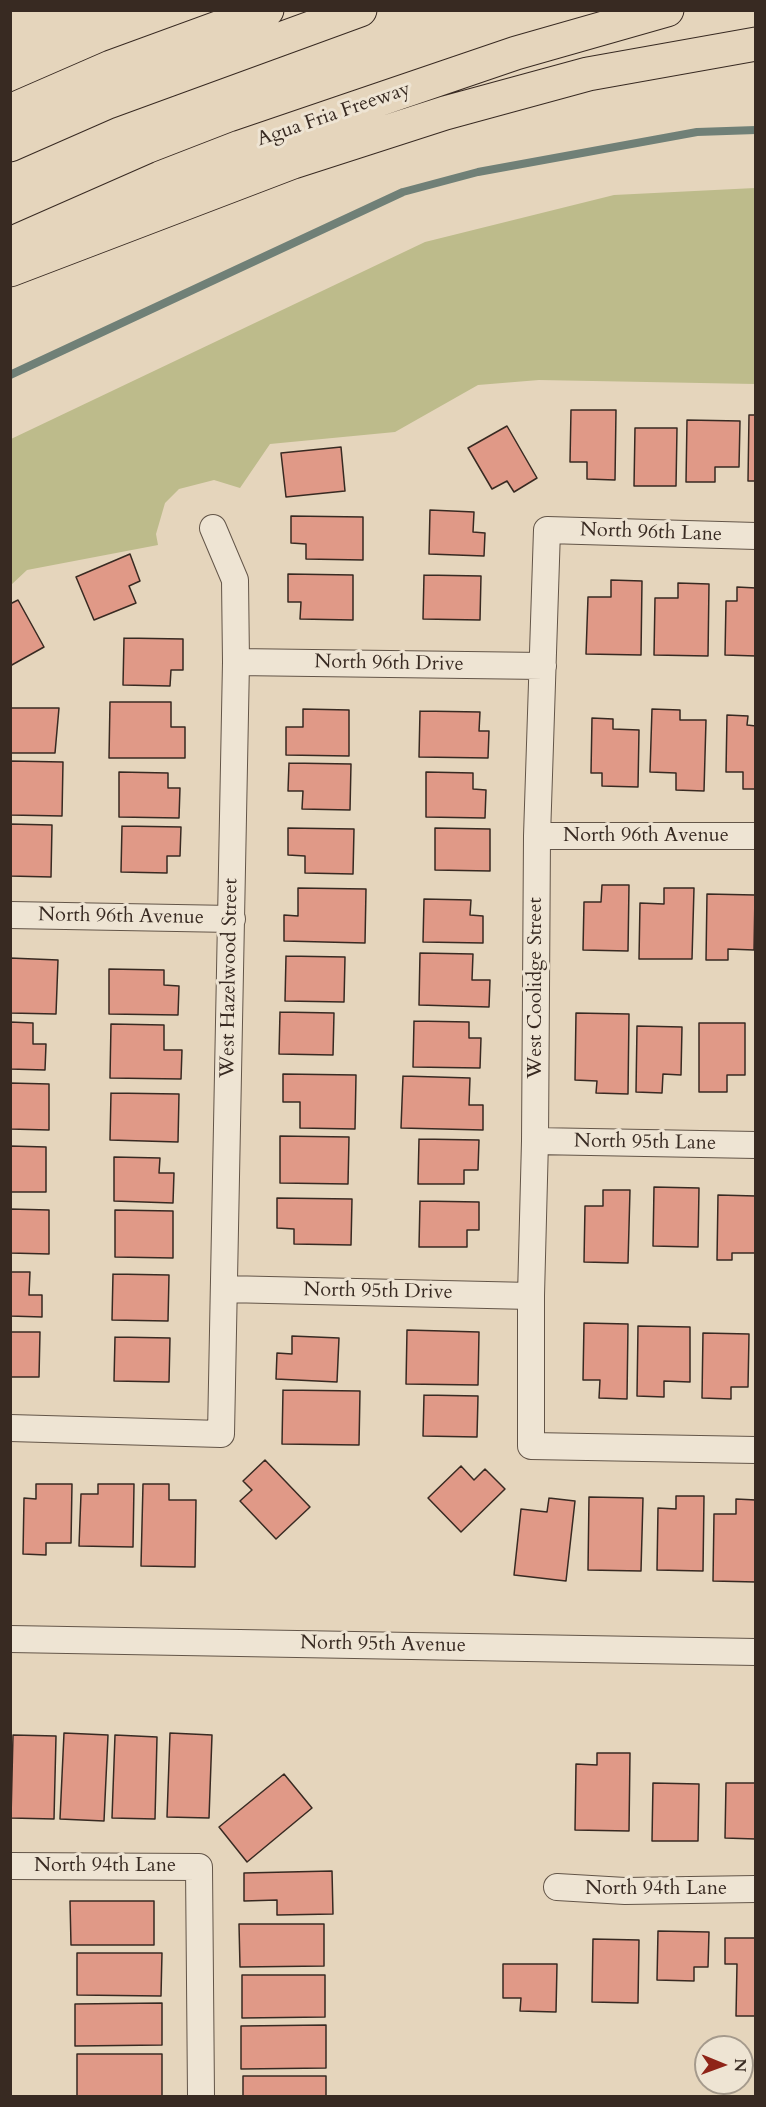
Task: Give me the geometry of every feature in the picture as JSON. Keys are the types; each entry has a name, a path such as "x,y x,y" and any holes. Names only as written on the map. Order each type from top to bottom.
{"highway":[{"path":"10,111 111,67 267,10"},
{"path":"10,145 108,102 360,10"},
{"name":"Agua Fria Freeway","path":"10,244 160,178 240,147 516,53 667,10"},
{"path":"10,270 293,162 444,113 588,74 756,44"}],"street":[{"name":"West Hazelwood Street","path":"10,1428 221,1434 236,662 235,580 213,528"},
{"name":"North 96th Lane","path":"547,530 756,536"},
{"name":"West Coolidge Street","path":"547,530 537,836 536,1141 531,1296 531,1446 756,1450"},
{"name":"North 96th Drive","path":"236,662 543,666"},
{"name":"North 96th Avenue","path":"537,836 756,836"},
{"name":"North 96th Avenue","path":"10,915 231,919"},
{"name":"North 95th Lane","path":"536,1141 756,1145"},
{"name":"North 95th Drive","path":"225,1289 531,1296"},
{"name":"North 95th Avenue","path":"10,1639 756,1652"},
{"name":"North 94th Lane","path":"10,1866 199,1867 201,2097"},
{"name":"North 94th Lane","path":"557,1887 625,1891 756,1889"}],"shaded area":[{"path":"755,188 755,384 539,380 478,385 395,432 270,444 240,488 214,480 179,489 165,503 156,534 158,545 27,570 11,585 11,439 425,242 614,195"}],"building":[{"path":"571,410 616,410 615,480 587,479 587,462 570,462"},
{"path":"749,415 756,415 756,481 748,481"},
{"path":"687,420 740,421 739,467 715,467 715,482 686,482"},
{"path":"507,426 537,478 514,492 507,481 492,489 468,448"},
{"path":"635,428 677,428 676,486 634,486"},
{"path":"341,447 345,491 286,497 281,453"},
{"path":"430,510 474,512 473,532 485,533 484,556 429,554"},
{"path":"291,516 363,517 363,560 306,559 306,544 291,543"},
{"path":"130,554 140,581 129,586 136,603 94,620 76,577"},
{"path":"288,574 353,575 353,620 300,619 301,602 288,602"},
{"path":"424,575 481,576 480,620 423,619"},
{"path":"611,580 642,581 641,655 586,654 588,597 611,597"},
{"path":"678,583 709,584 708,656 654,655 655,598 678,598"},
{"path":"737,587 756,588 756,656 725,655 726,601 737,601"},
{"path":"18,600 44,647 10,666 10,604"},
{"path":"124,638 183,639 183,670 171,670 170,686 123,685"},
{"path":"110,702 171,702 171,727 185,727 185,758 109,758"},
{"path":"10,708 59,708 55,753 10,753"},
{"path":"303,709 349,710 349,756 286,755 286,727 303,727"},
{"path":"652,709 680,710 680,720 706,720 704,791 676,790 676,773 650,772"},
{"path":"420,711 480,712 479,731 489,731 488,758 419,757"},
{"path":"727,715 748,716 747,725 756,726 756,789 743,789 743,772 726,772"},
{"path":"592,718 613,719 613,729 639,730 638,787 602,786 602,773 591,773"},
{"path":"10,761 63,762 62,816 10,815"},
{"path":"289,763 351,764 350,810 302,809 303,791 288,791"},
{"path":"119,772 168,773 168,788 180,788 179,818 119,817"},
{"path":"426,772 473,773 473,789 486,790 485,818 426,817"},
{"path":"10,824 52,825 51,877 10,876"},
{"path":"122,826 181,827 180,856 167,856 167,873 121,872"},
{"path":"288,828 354,829 353,874 305,873 305,856 288,855"},
{"path":"435,828 490,829 490,871 435,870"},
{"path":"602,885 629,885 628,951 583,950 584,902 601,902"},
{"path":"298,888 366,889 365,943 284,941 284,915 298,916"},
{"path":"664,888 694,888 692,959 639,959 640,903 664,904"},
{"path":"707,894 755,895 754,950 728,949 728,960 706,960"},
{"path":"424,899 471,900 470,915 483,916 483,943 423,942"},
{"path":"420,953 473,954 472,980 490,980 489,1007 419,1005"},
{"path":"286,956 345,957 344,1002 285,1001"},
{"path":"10,958 58,960 56,1014 10,1013"},
{"path":"109,969 164,970 164,985 179,986 178,1015 109,1014"},
{"path":"280,1012 334,1013 333,1055 279,1054"},
{"path":"576,1013 629,1014 628,1094 596,1093 597,1081 575,1080"},
{"path":"414,1021 469,1022 469,1038 481,1038 480,1068 413,1067"},
{"path":"10,1022 33,1023 33,1044 46,1044 45,1070 10,1069"},
{"path":"699,1023 745,1023 745,1075 727,1075 727,1092 699,1092"},
{"path":"111,1024 164,1025 164,1050 182,1050 181,1079 110,1078"},
{"path":"637,1026 682,1027 681,1075 663,1074 662,1093 636,1092"},
{"path":"283,1074 356,1075 355,1129 300,1128 300,1102 283,1102"},
{"path":"403,1076 470,1078 469,1105 483,1105 483,1130 401,1128"},
{"path":"10,1083 49,1084 49,1130 10,1129"},
{"path":"111,1093 179,1094 178,1142 110,1140"},
{"path":"280,1136 349,1137 348,1184 280,1183"},
{"path":"419,1139 479,1140 478,1170 464,1170 464,1184 418,1184"},
{"path":"10,1146 46,1147 46,1192 10,1192"},
{"path":"114,1157 160,1158 159,1173 174,1173 173,1203 114,1201"},
{"path":"654,1187 699,1188 698,1247 653,1246"},
{"path":"603,1190 630,1190 628,1263 584,1262 585,1206 603,1206"},
{"path":"718,1195 756,1196 756,1253 732,1253 732,1260 717,1260"},
{"path":"277,1198 352,1199 351,1245 294,1244 294,1229 277,1228"},
{"path":"420,1201 479,1202 479,1230 467,1230 467,1247 419,1247"},
{"path":"10,1209 49,1210 49,1254 10,1253"},
{"path":"115,1210 173,1211 173,1258 115,1257"},
{"path":"10,1272 30,1272 29,1295 42,1295 42,1317 10,1316"},
{"path":"113,1274 169,1275 168,1321 112,1320"},
{"path":"584,1323 628,1324 627,1399 599,1398 600,1380 583,1380"},
{"path":"638,1326 690,1327 690,1382 664,1381 664,1397 637,1396"},
{"path":"407,1330 479,1332 478,1385 406,1384"},
{"path":"10,1332 40,1332 39,1377 10,1377"},
{"path":"703,1333 749,1334 748,1387 731,1387 731,1399 702,1398"},
{"path":"292,1336 339,1338 337,1382 276,1379 277,1353 292,1354"},
{"path":"115,1337 170,1338 169,1382 114,1381"},
{"path":"283,1390 360,1391 359,1445 282,1444"},
{"path":"424,1395 478,1396 477,1437 423,1436"},
{"path":"265,1460 310,1507 276,1539 240,1501 252,1490 243,1481"},
{"path":"461,1466 474,1480 485,1469 505,1489 461,1532 428,1498"},
{"path":"36,1484 72,1484 71,1543 46,1543 46,1555 23,1554 24,1498 36,1499"},
{"path":"98,1484 134,1484 133,1547 79,1546 81,1494 98,1494"},
{"path":"143,1484 169,1484 169,1500 196,1500 195,1567 141,1566"},
{"path":"676,1496 704,1496 703,1571 657,1570 658,1508 676,1509"},
{"path":"589,1497 643,1498 641,1571 588,1570"},
{"path":"549,1498 575,1501 566,1581 514,1575 521,1509 547,1512"},
{"path":"736,1499 756,1500 756,1582 713,1581 714,1514 736,1514"},
{"path":"64,1733 108,1735 104,1821 60,1819"},
{"path":"170,1733 212,1735 209,1818 167,1817"},
{"path":"13,1735 56,1736 54,1819 11,1818"},
{"path":"115,1735 157,1737 155,1819 112,1818"},
{"path":"597,1753 630,1753 629,1831 575,1830 576,1764 597,1765"},
{"path":"284,1774 312,1808 247,1862 219,1827"},
{"path":"653,1783 699,1784 698,1841 652,1841"},
{"path":"726,1783 756,1783 756,1839 725,1838"},
{"path":"332,1871 333,1914 277,1915 277,1900 244,1901 244,1873"},
{"path":"70,1901 154,1901 154,1945 71,1945"},
{"path":"239,1924 324,1924 324,1966 240,1967"},
{"path":"658,1931 709,1932 708,1967 694,1967 694,1981 657,1980"},
{"path":"725,1938 756,1938 756,2016 736,2016 737,1964 725,1964"},
{"path":"593,1939 639,1940 638,2003 592,2002"},
{"path":"77,1953 162,1953 161,1996 77,1995"},
{"path":"503,1964 557,1964 556,2012 520,2011 521,1998 503,1998"},
{"path":"242,1975 325,1975 325,2017 242,2018"},
{"path":"162,2003 162,2045 75,2046 75,2004"},
{"path":"326,2025 326,2068 241,2069 241,2026"},
{"path":"77,2054 162,2054 162,2096 77,2096"},
{"path":"243,2076 326,2076 326,2096 243,2096"}],"waterway":[{"path":"10,375 403,192 478,172 697,132 756,130"}]}
